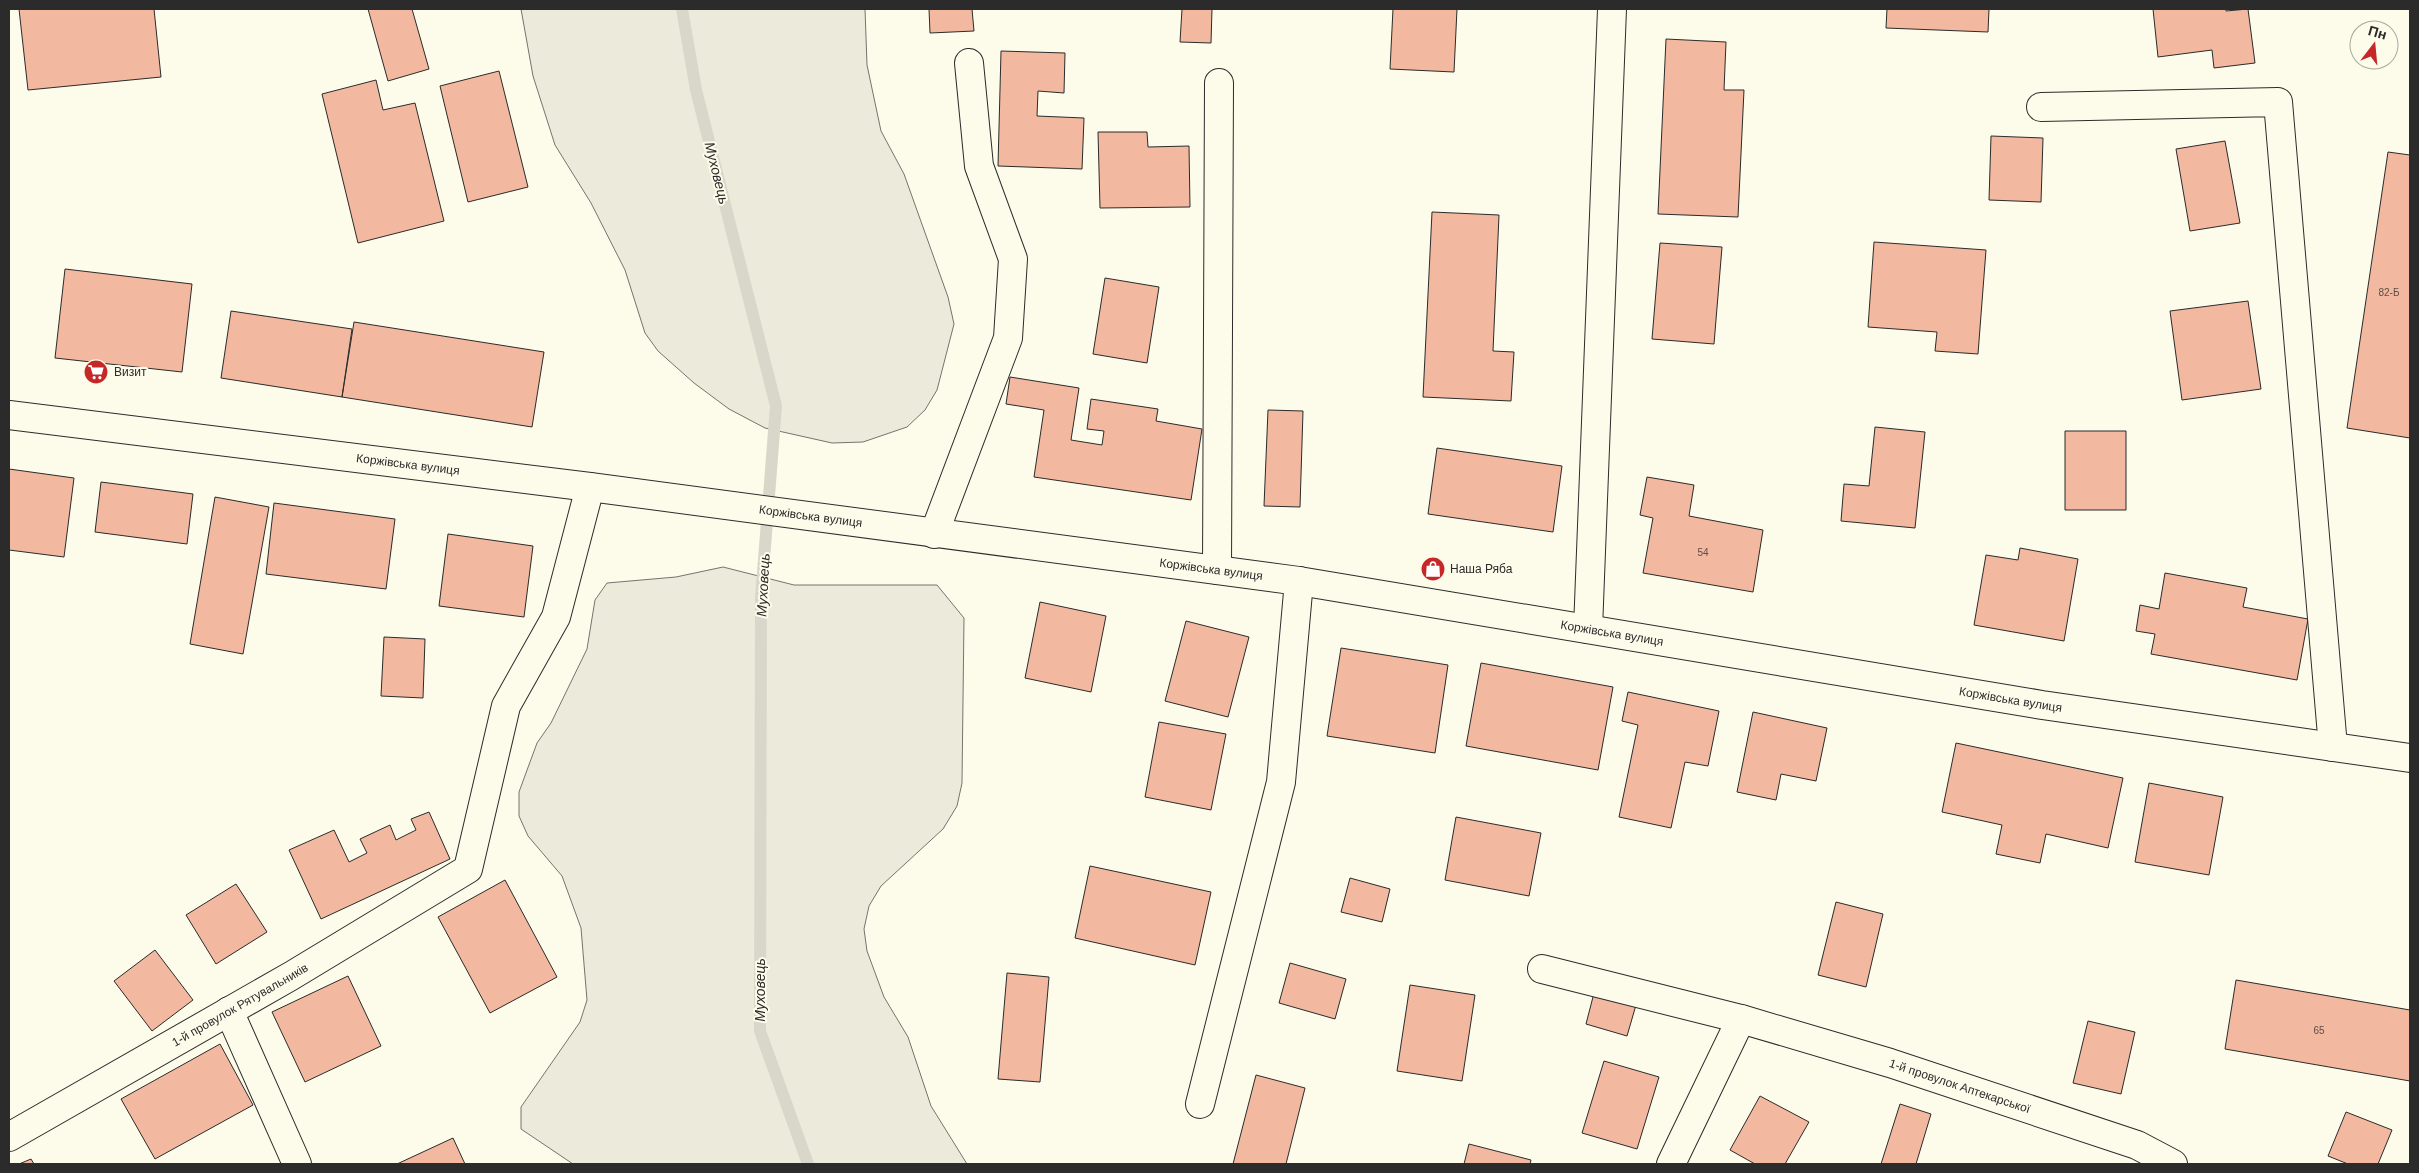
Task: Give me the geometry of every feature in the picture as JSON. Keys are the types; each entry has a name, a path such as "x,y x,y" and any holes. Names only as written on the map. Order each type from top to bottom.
{"street":[{"path":"1588,629 1612,9"},
{"path":"934,534 1008,338 1012,259 978,166 969,63"},
{"path":"1217,570 1220,83"},
{"path":"2041,107 2278,102 2334,747"},
{"name":"Коржівська вулиця","path":"9,415 590,487 934,534 1299,580 2042,705 2410,758"},
{"name":"1-й провулок Рятувальників","path":"9,1137 228,1011 468,869 506,706 556,617 590,487"},
{"path":"1200,1104 1281,782 1299,580"},
{"name":"1-й провулок Аптекарської","path":"1542,969 1741,1019 1890,1063 2137,1145 2174,1164"},
{"path":"228,1011 297,1164"},
{"path":"1671,1164 1741,1019"}],"shaded area":[{"path":"521,9 865,9 867,65 881,131 904,174 948,297 954,324 937,390 925,410 907,427 863,442 832,443 765,428 729,409 694,383 658,351 645,333 625,270 591,203 555,145 533,76"},
{"path":"723,567 794,585 937,585 964,618 962,783 957,806 943,829 881,886 869,906 864,929 867,951 884,997 908,1037 931,1106 967,1164 573,1164 521,1129 521,1107 580,1022 587,1000 581,928 562,876 528,836 519,816 519,792 537,743 551,723 587,649 595,600 607,583 676,577"}],"building":[{"path":"19,9 154,9 161,77 28,90"},
{"path":"368,9 412,9 429,69 388,81"},
{"path":"929,9 972,9 974,31 930,33"},
{"path":"1182,9 1212,9 1211,43 1180,42"},
{"path":"1393,9 1457,9 1454,72 1390,69"},
{"path":"1887,9 1989,9 1988,32 1886,28"},
{"path":"2153,9 2226,9 2226,11 2248,9 2255,63 2214,68 2212,50 2158,57"},
{"path":"1666,39 1726,42 1724,90 1744,90 1738,217 1658,214"},
{"path":"1001,51 1065,53 1064,93 1038,91 1037,116 1084,118 1082,169 998,166"},
{"path":"499,71 528,187 468,202 440,86"},
{"path":"376,80 383,110 415,103 444,221 358,243 322,94"},
{"path":"1098,132 1147,132 1148,147 1189,146 1190,207 1100,208"},
{"path":"1991,136 2043,138 2041,202 1989,200"},
{"path":"2225,141 2240,223 2190,231 2176,149"},
{"path":"2388,152 2410,155 2410,438 2347,428"},
{"path":"1432,212 1499,215 1493,351 1514,352 1511,401 1423,397"},
{"path":"1874,242 1986,250 1978,354 1935,351 1937,332 1868,327"},
{"path":"1660,243 1722,247 1714,344 1652,339"},
{"path":"65,269 192,284 182,372 55,358"},
{"path":"1105,278 1159,287 1147,363 1093,354"},
{"path":"2248,301 2261,389 2182,400 2170,311"},
{"path":"231,311 352,329 342,397 221,378"},
{"path":"354,322 544,352 532,427 342,397"},
{"path":"1010,377 1079,388 1071,440 1102,445 1104,431 1087,429 1091,399 1158,409 1156,421 1202,429 1191,500 1034,477 1044,410 1006,404"},
{"path":"1268,410 1303,411 1300,507 1264,506"},
{"path":"1875,427 1925,432 1915,528 1841,521 1844,484 1869,486"},
{"path":"2065,431 2126,431 2126,510 2065,510"},
{"path":"1437,448 1562,466 1553,532 1428,514"},
{"path":"9,469 74,478 64,557 9,550"},
{"path":"1647,477 1694,485 1689,516 1763,530 1753,592 1643,573 1653,518 1640,515"},
{"path":"101,482 193,494 187,544 95,532"},
{"path":"215,497 269,507 243,654 190,644"},
{"path":"274,503 395,519 386,589 266,574"},
{"path":"448,534 533,546 524,617 439,606"},
{"path":"2020,548 2078,559 2064,641 1974,625 1986,555 2018,560"},
{"path":"2165,573 2247,588 2243,607 2308,619 2297,680 2151,654 2155,634 2136,631 2140,605 2159,609"},
{"path":"1040,602 1106,616 1091,692 1025,678"},
{"path":"1186,621 1249,637 1228,717 1165,701"},
{"path":"384,637 425,639 423,698 381,696"},
{"path":"1341,648 1448,665 1435,753 1327,736"},
{"path":"1481,663 1613,687 1598,770 1466,746"},
{"path":"1628,692 1719,711 1708,766 1685,762 1671,828 1619,817 1638,725 1622,721"},
{"path":"1753,712 1827,728 1816,781 1781,774 1776,800 1737,792"},
{"path":"1159,722 1226,734 1211,810 1145,797"},
{"path":"1956,743 2123,778 2108,848 2046,834 2040,863 1996,854 2002,825 1942,812"},
{"path":"2149,783 2223,797 2209,875 2135,862"},
{"path":"429,812 450,859 321,919 289,850 334,830 349,862 367,853 360,839 390,825 396,840 416,830 411,819"},
{"path":"1456,817 1541,833 1529,896 1445,880"},
{"path":"1090,866 1211,892 1195,965 1075,938"},
{"path":"1350,878 1390,889 1382,922 1341,912"},
{"path":"505,880 557,977 490,1013 438,917"},
{"path":"236,884 267,932 216,964 186,915"},
{"path":"1836,902 1883,914 1866,987 1818,975"},
{"path":"155,950 193,1000 152,1031 114,981"},
{"path":"1290,963 1346,979 1335,1019 1279,1003"},
{"path":"1007,973 1049,977 1040,1082 998,1079"},
{"path":"348,976 381,1046 305,1082 272,1012"},
{"path":"2236,980 2410,1010 2410,1081 2225,1049"},
{"path":"1410,985 1475,995 1462,1081 1397,1071"},
{"path":"1594,993 1636,1005 1627,1036 1586,1024"},
{"path":"2088,1021 2135,1032 2121,1094 2073,1083"},
{"path":"220,1044 253,1105 155,1159 121,1099"},
{"path":"1604,1061 1659,1077 1637,1149 1582,1133"},
{"path":"1256,1075 1305,1088 1286,1164 1233,1164"},
{"path":"1760,1096 1809,1122 1785,1164 1755,1164 1730,1150"},
{"path":"1900,1104 1931,1114 1916,1164 1881,1164"},
{"path":"2346,1112 2392,1130 2378,1164 2348,1164 2328,1156"},
{"path":"453,1138 465,1164 397,1164"},
{"path":"1469,1144 1531,1160 1530,1164 1464,1164"},
{"path":"31,1159 34,1164 19,1164"}],"waterway":[{"name":"Муховець","path":"682,9 696,90 776,406 761,598 760,1031 808,1164"}],"place":[{"name":"Визит","path":"96,372"},
{"name":"Наша Ряба","path":"1433,569"}]}
